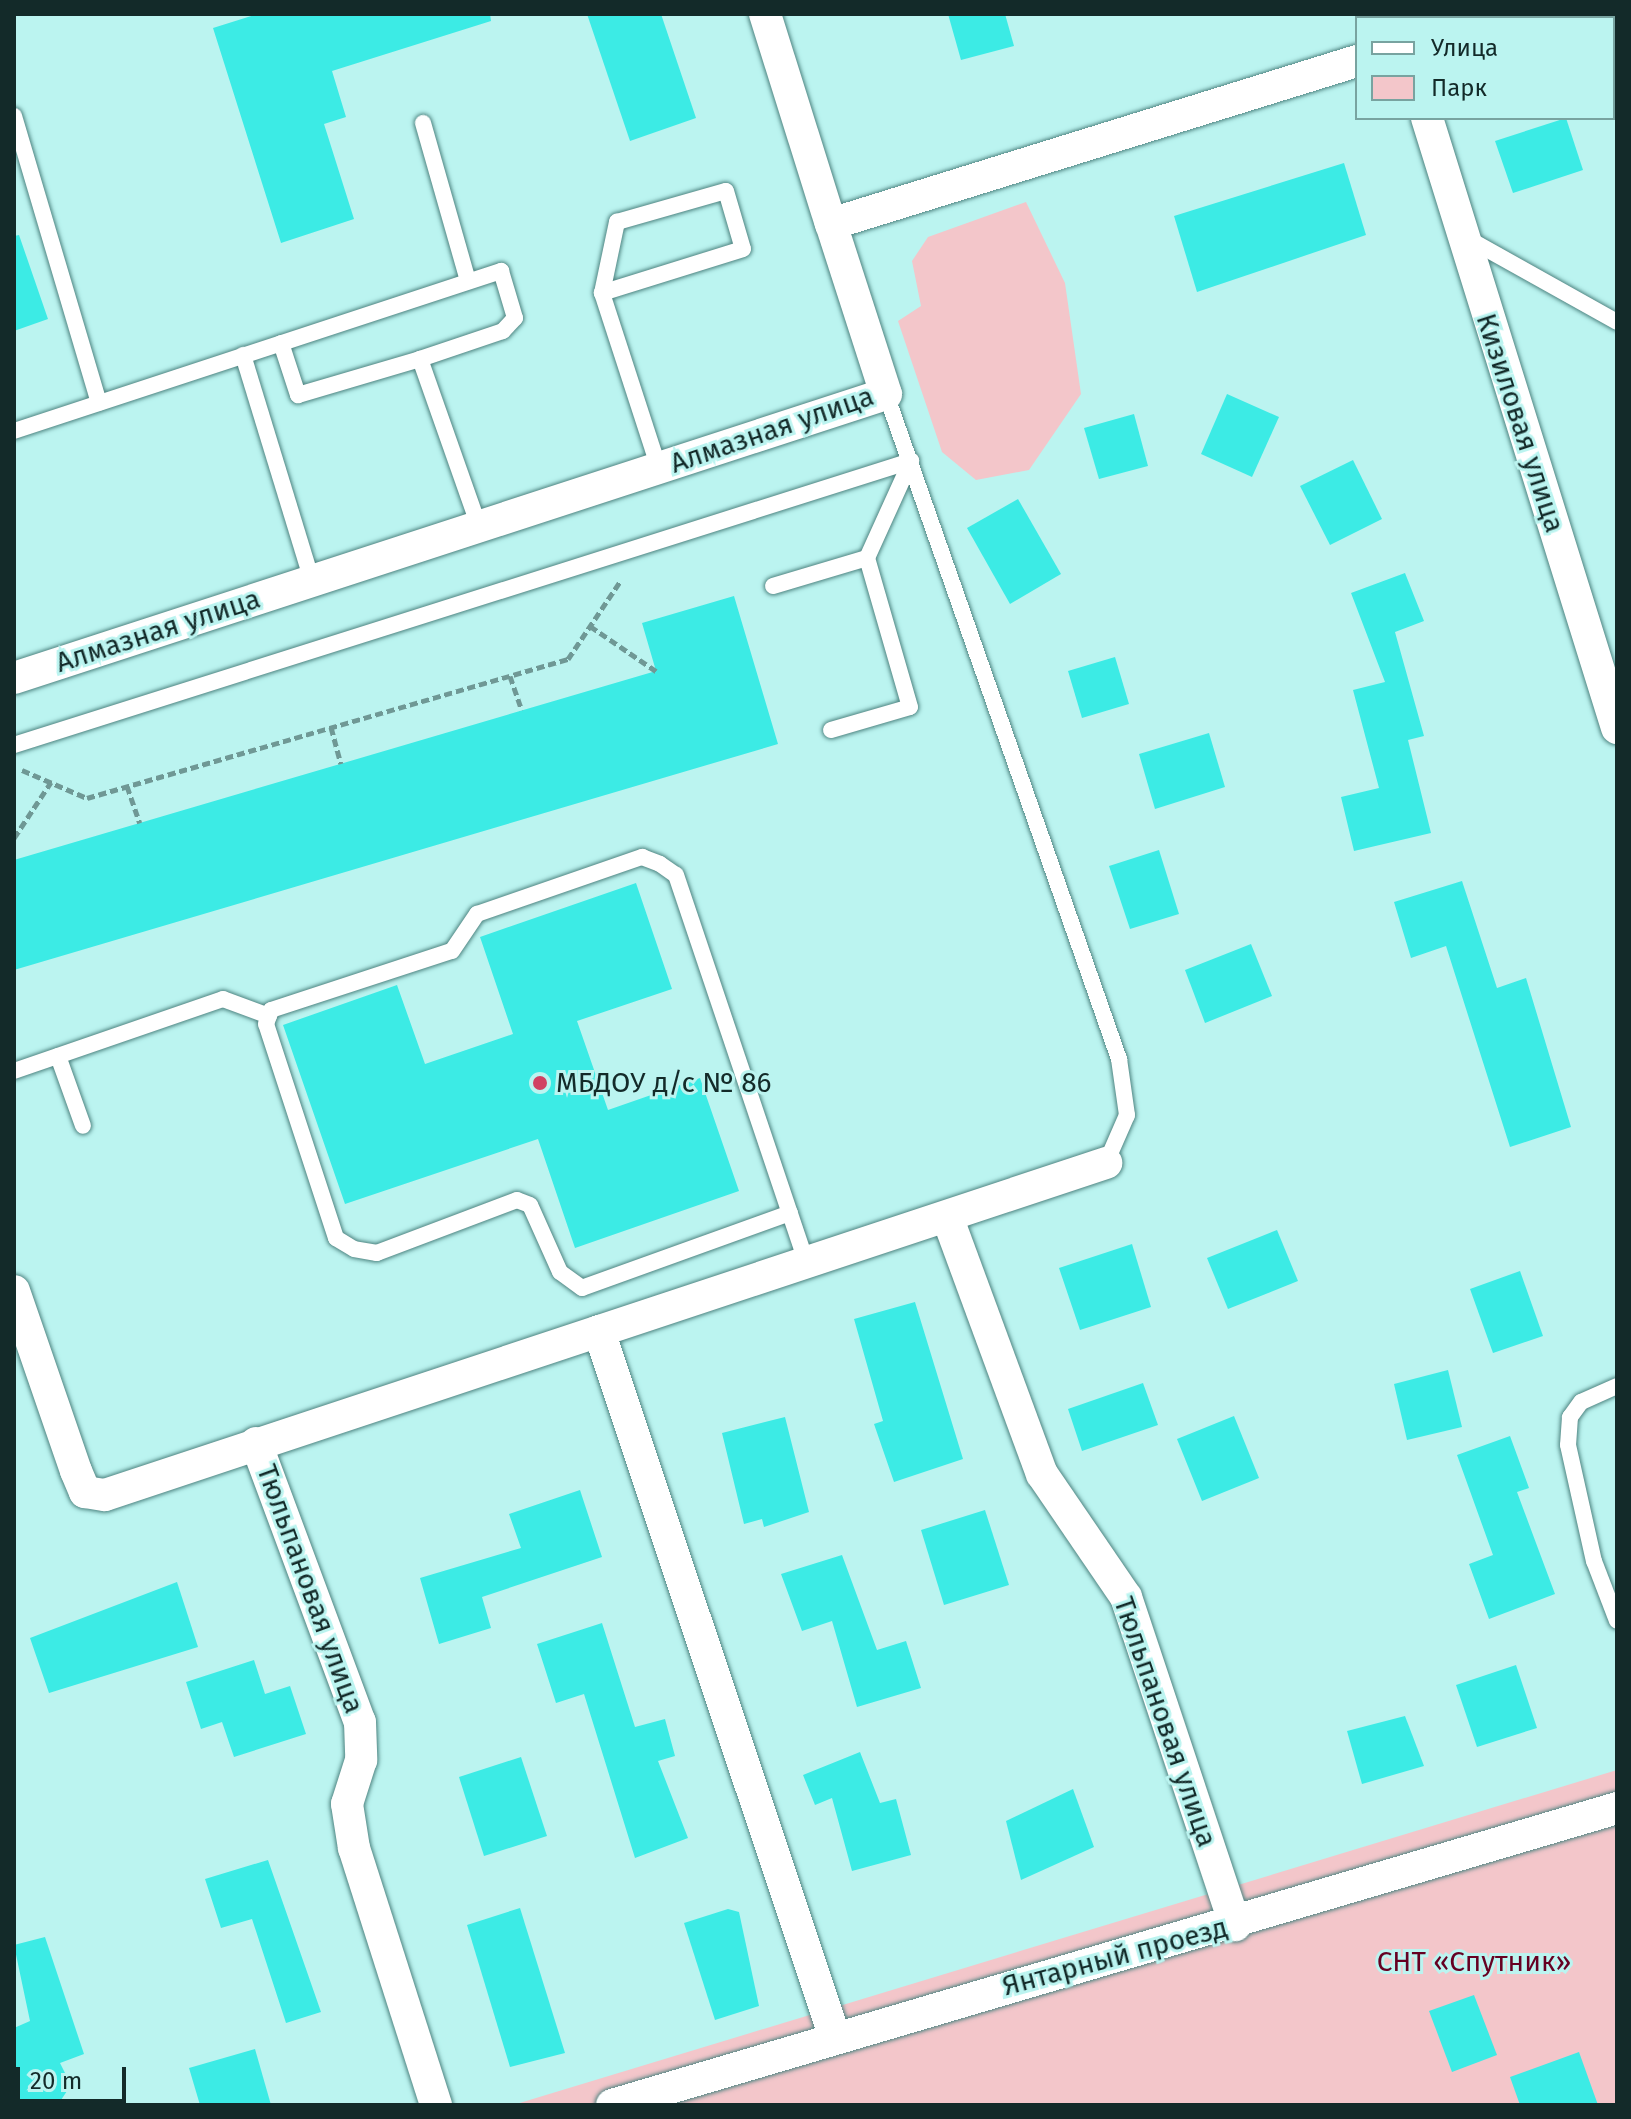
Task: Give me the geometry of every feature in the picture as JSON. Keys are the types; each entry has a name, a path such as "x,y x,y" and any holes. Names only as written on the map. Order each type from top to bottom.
{"street":[{"name":"Алмазная улица","path":"14,678 886,394 765,14"},
{"path":"831,224 1355,62"},
{"name":"Кизиловая улица","path":"1428,120 1460,234 1617,728"},
{"name":"Тюльпановая улица","path":"14,1291 85,1492 105,1495 256,1443 948,1219 1106,1163"},
{"name":"Тюльпановая улица","path":"948,1219 1042,1474 1126,1597 1235,1925"},
{"path":"599,1331 834,2035"},
{"name":"Тюльпановая улица","path":"256,1443 360,1722 361,1760 347,1804 354,1848 436,2105"},
{"name":"Янтарный проезд","path":"612,2105 834,2035 1235,1925 1617,1808"}],"lane":[{"path":"14,116 20,159 99,403"},
{"path":"423,123 468,281"},
{"path":"602,293 743,249 726,191 617,222 602,293 659,468"},
{"path":"1460,234 1617,322"},
{"path":"14,431 468,281 501,271 515,318 503,331 298,395 281,343"},
{"path":"243,355 312,581"},
{"path":"420,359 479,527"},
{"path":"886,394 1119,1059 1127,1115 1106,1163"},
{"path":"14,745 911,461"},
{"path":"831,730 910,707 867,558 911,461"},
{"path":"773,586 867,558"},
{"path":"14,1071 223,999 269,1016 452,951 477,914 642,857 676,875 807,1264"},
{"path":"269,1016 336,1238 354,1249 377,1253 517,1200 530,1205 560,1272 582,1288 790,1213"},
{"path":"58,1056 83,1126"},
{"path":"1617,1386 1581,1402 1570,1417 1568,1445 1594,1561 1617,1621"}],"path":[{"path":"14,766 87,798 568,659 643,546"},
{"path":"590,626 656,671"},
{"path":"510,676 522,710"},
{"path":"331,727 341,764"},
{"path":"14,838 51,782"},
{"path":"127,786 140,823"}],"green space":[{"path":"1026,202 1065,283 1081,394 1029,470 976,480 942,452 898,321 921,306 912,261 928,237"},
{"name":"СНТ «Спутник»","path":"1617,1770 1617,2105 513,2105"}],"building":[{"path":"258,14 490,14 491,21 332,71 346,117 324,124 354,219 281,243 213,28"},
{"path":"587,14 661,14 696,118 630,141"},
{"path":"948,14 1005,14 1014,46 961,60"},
{"path":"1567,120 1583,170 1513,193 1495,141"},
{"path":"1344,163 1366,235 1197,292 1174,216"},
{"path":"19,235 48,319 14,331 14,236"},
{"path":"1227,394 1279,417 1252,477 1201,454"},
{"path":"1134,414 1148,466 1099,479 1084,428"},
{"path":"1353,460 1382,519 1330,545 1300,486"},
{"path":"1018,499 1061,574 1010,604 967,528"},
{"path":"1405,573 1424,621 1395,632 1424,736 1408,740 1431,833 1354,851 1341,797 1379,788 1353,690 1385,682 1351,593"},
{"path":"734,596 778,744 14,970 14,860 656,671 642,623"},
{"path":"1115,657 1129,704 1082,718 1068,671"},
{"path":"1209,733 1225,787 1155,809 1139,754"},
{"path":"1159,850 1179,914 1130,929 1109,866"},
{"path":"1462,881 1497,988 1526,978 1571,1127 1510,1147 1446,946 1411,958 1394,902"},
{"path":"636,883 672,989 577,1021 608,1110 700,1078 739,1191 575,1248 538,1139 345,1204 283,1025 397,985 425,1064 513,1034 480,937"},
{"path":"1251,944 1272,996 1205,1023 1185,970"},
{"path":"1277,1230 1298,1281 1228,1309 1207,1258"},
{"path":"1132,1244 1151,1307 1080,1330 1059,1268"},
{"path":"1520,1271 1543,1336 1493,1353 1470,1289"},
{"path":"915,1302 963,1459 894,1482 874,1424 883,1421 854,1319"},
{"path":"1448,1370 1462,1427 1407,1440 1394,1384"},
{"path":"1143,1383 1158,1425 1082,1451 1068,1409"},
{"path":"1234,1416 1259,1478 1202,1501 1177,1439"},
{"path":"785,1417 809,1512 764,1527 762,1519 744,1524 722,1433"},
{"path":"1510,1436 1529,1488 1517,1492 1555,1594 1489,1619 1469,1564 1493,1555 1457,1455"},
{"path":"580,1490 602,1557 482,1597 491,1628 439,1644 420,1578 521,1548 509,1514"},
{"path":"985,1510 1009,1585 944,1605 921,1530"},
{"path":"842,1555 877,1650 906,1641 921,1688 857,1707 832,1621 802,1631 781,1574"},
{"path":"177,1582 198,1647 49,1693 30,1638"},
{"path":"602,1623 635,1727 665,1719 675,1756 658,1761 688,1838 635,1858 584,1694 556,1703 537,1644"},
{"path":"254,1660 265,1694 290,1686 306,1734 234,1757 222,1722 201,1729 186,1682"},
{"path":"1516,1665 1537,1728 1477,1747 1456,1685"},
{"path":"1405,1716 1424,1766 1362,1784 1347,1731"},
{"path":"860,1752 880,1803 896,1799 911,1855 852,1871 832,1798 815,1805 803,1775"},
{"path":"521,1757 547,1836 484,1856 459,1777"},
{"path":"1073,1789 1094,1847 1021,1880 1006,1821"},
{"path":"268,1860 321,2012 286,2023 252,1919 221,1928 205,1879"},
{"path":"520,1908 565,2053 510,2067 467,1925"},
{"path":"728,1909 739,1912 759,2006 715,2020 684,1923"},
{"path":"45,1937 84,2054 60,2063 71,2085 61,2100 14,2105 14,2028 30,2021 14,1945"},
{"path":"1474,1995 1497,2055 1452,2072 1429,2011"},
{"path":"255,2049 271,2105 200,2105 189,2068"},
{"path":"1579,2052 1598,2105 1520,2105 1510,2077"}],"place":[{"name":"МБДОУ д/с № 86","path":"540,1083"}]}
